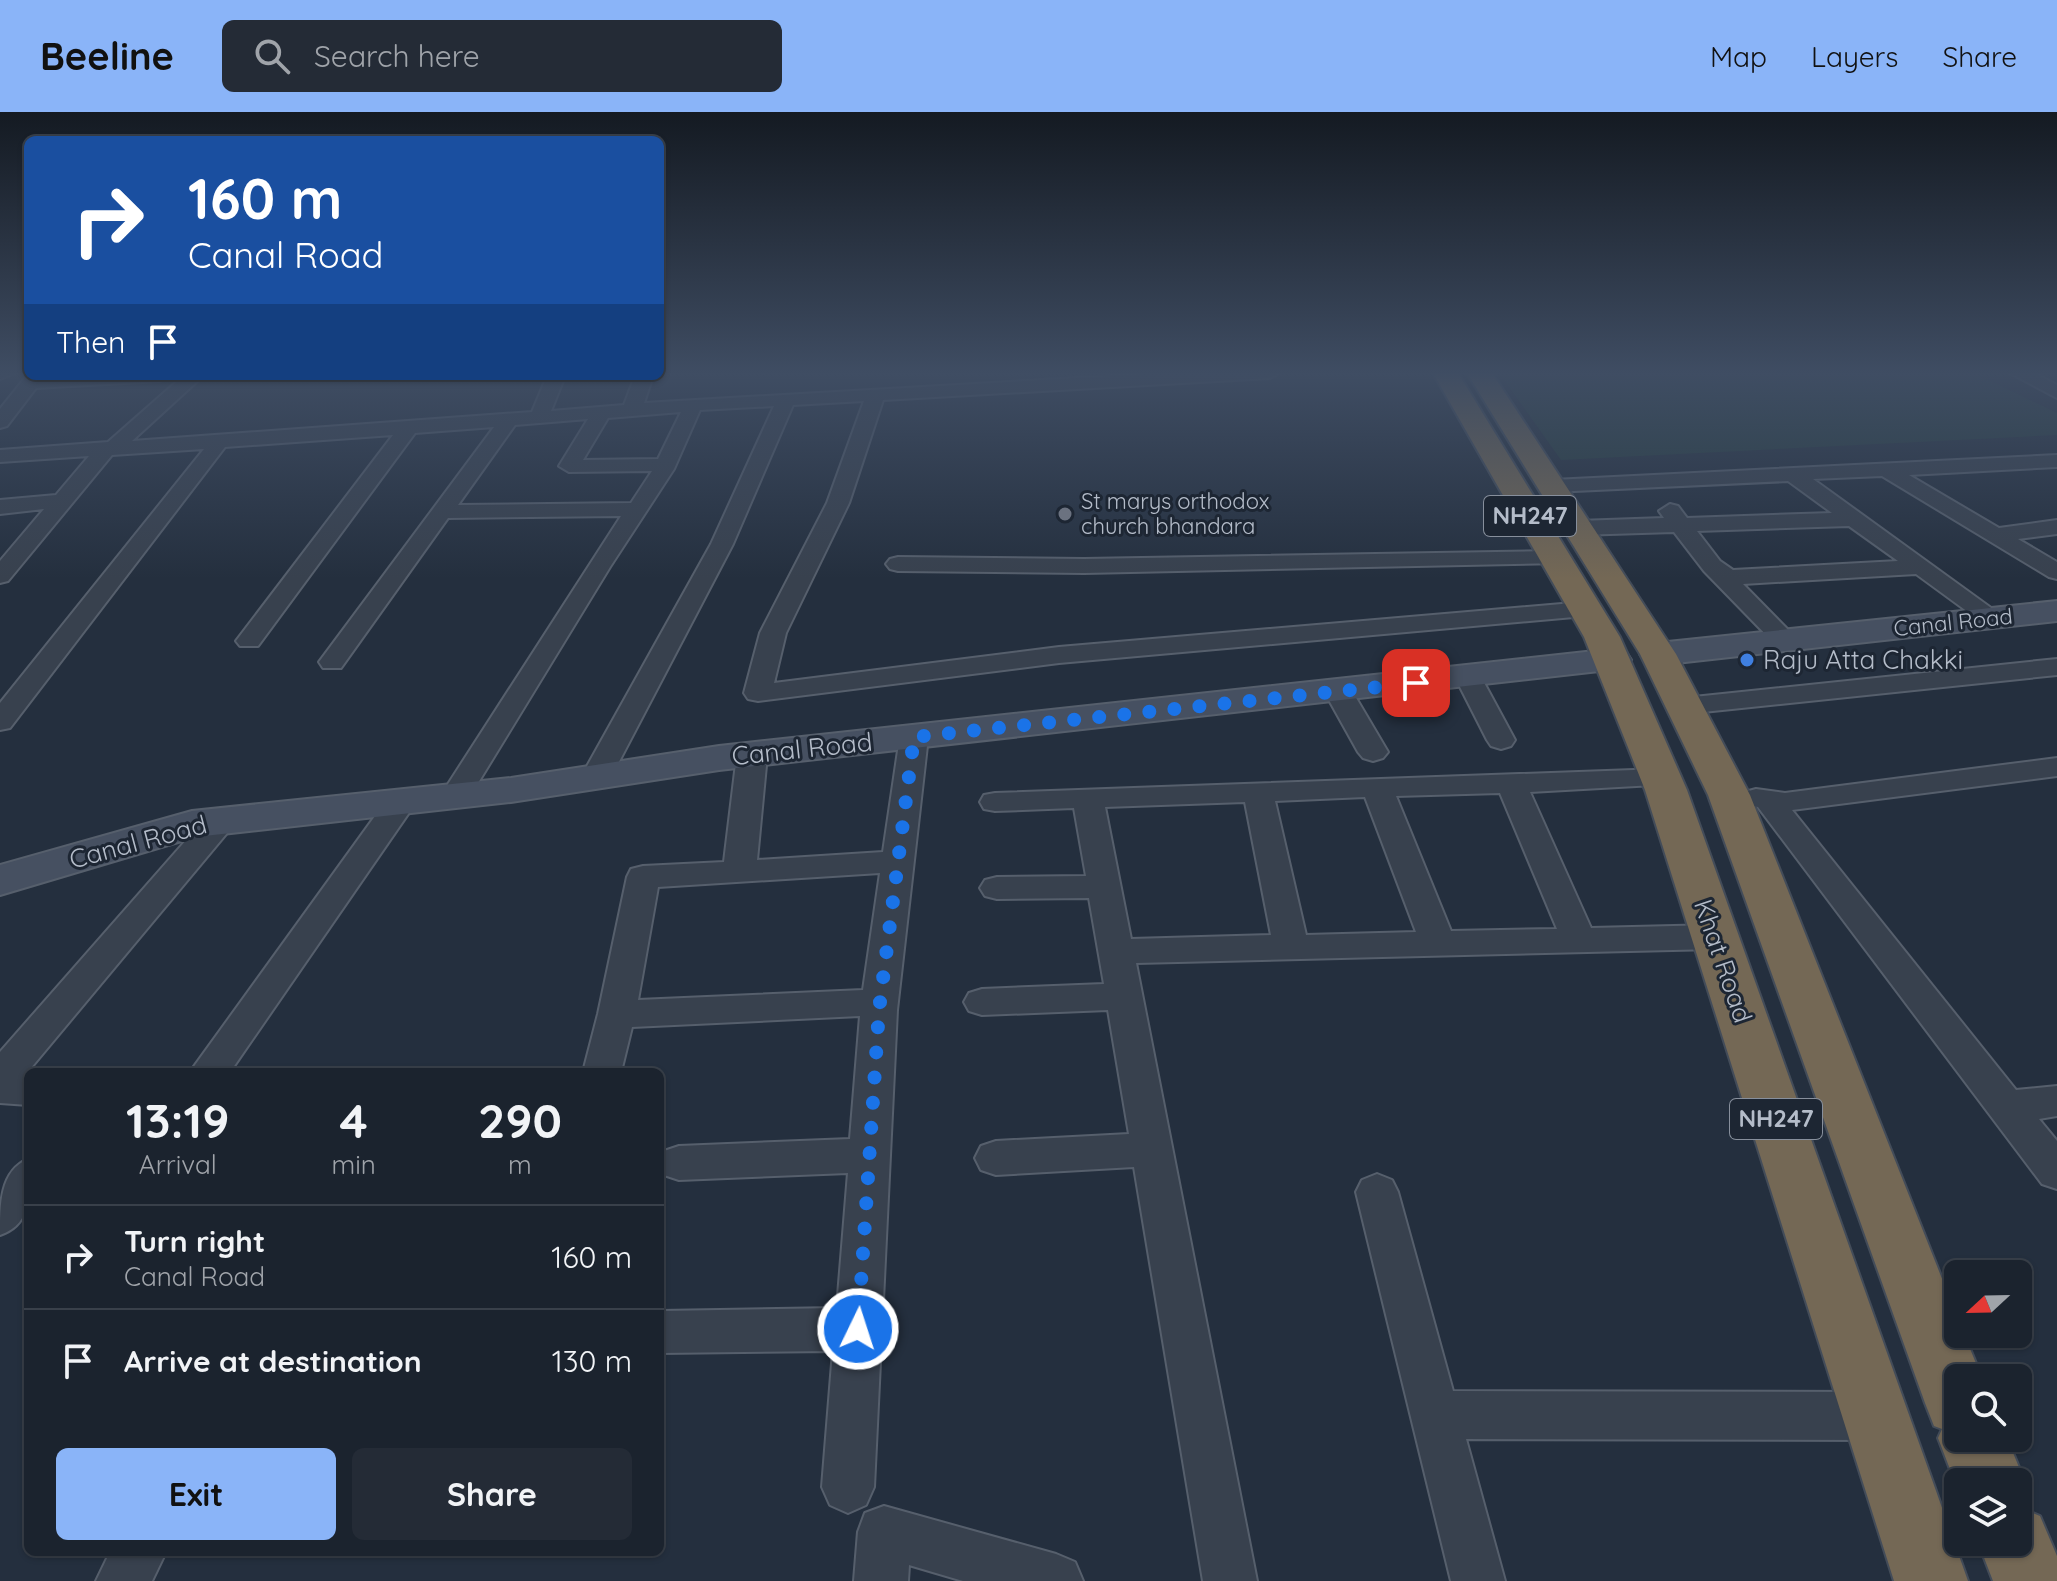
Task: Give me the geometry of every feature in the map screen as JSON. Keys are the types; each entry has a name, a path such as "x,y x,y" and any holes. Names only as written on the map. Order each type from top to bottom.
{"highway":[{"name":"Khat Road","path":"1486,442 1585,609 1684,707 1749,797 1945,1364"},
{"name":"Khat Road","path":"1524,442 1578,528 1636,657 1661,778 1931,1581"},
{"path":"2020,1556 2030,1581"}],"street":[{"path":"0,576 10,553 118,442"},
{"path":"0,456 211,442"},
{"path":"0,722 220,442"},
{"path":"249,641 399,442"},
{"path":"332,662 493,442"},
{"path":"584,442 569,466 666,465"},
{"path":"456,795 666,465 677,442"},
{"path":"596,777 733,520 771,442"},
{"path":"859,442 838,503 773,633 758,693 1059,655 1585,609"},
{"path":"1553,486 2057,461"},
{"path":"1887,470 2057,572"},
{"path":"1792,474 1992,618"},
{"path":"1650,482 1712,566 1723,573 1723,578 1785,640"},
{"path":"0,507 63,501"},
{"path":"442,512 637,509"},
{"path":"1578,528 1853,519"},
{"path":"1995,535 2057,527"},
{"path":"898,564 1084,566 1555,558"},
{"path":"1723,578 1918,567"},
{"name":"Canal Road","path":"0,880 192,824 221,820 456,795 752,755 2057,611"},
{"path":"1684,707 2057,667"},
{"path":"1468,677 1501,740"},
{"path":"1338,691 1375,770 1438,943"},
{"path":"848,1487 880,1002 914,737"},
{"path":"739,872 752,755"},
{"path":"1749,797 1785,802 2057,767"},
{"path":"995,802 1258,792 1375,770 1511,783 1661,778"},
{"path":"1511,783 1579,940"},
{"path":"1258,792 1291,947"},
{"path":"1749,797 2008,1107 2057,1172"},
{"path":"1088,798 1230,1581"},
{"path":"212,1068 402,801"},
{"path":"0,1078 221,820"},
{"path":"603,1068 617,1014 643,877 898,862"},
{"path":"997,888 1105,887"},
{"path":"1116,951 1715,937"},
{"path":"982,1002 1124,996"},
{"path":"617,1014 880,1002"},
{"path":"0,1088 24,1090"},
{"path":"2008,1107 2057,1101"},
{"path":"996,1158 1151,1149"},
{"path":"679,1163 869,1155"},
{"path":"0,1217 24,1182"},
{"path":"1377,1192 1478,1581"},
{"path":"664,1332 858,1329"},
{"path":"1435,1415 1876,1416"},
{"path":"881,1581 884,1532 1056,1581"},
{"path":"123,1581 137,1556"}],"green space":[{"path":"1548,442 1927,442 1561,460"}],"place":[{"name":"St marys orthodox church bhandara","path":"1065,514"},
{"name":"Raju Atta Chakki","path":"1747,660"}],"route":[{"path":"858,1329 879,1010 914,737 1416,683"}]}
